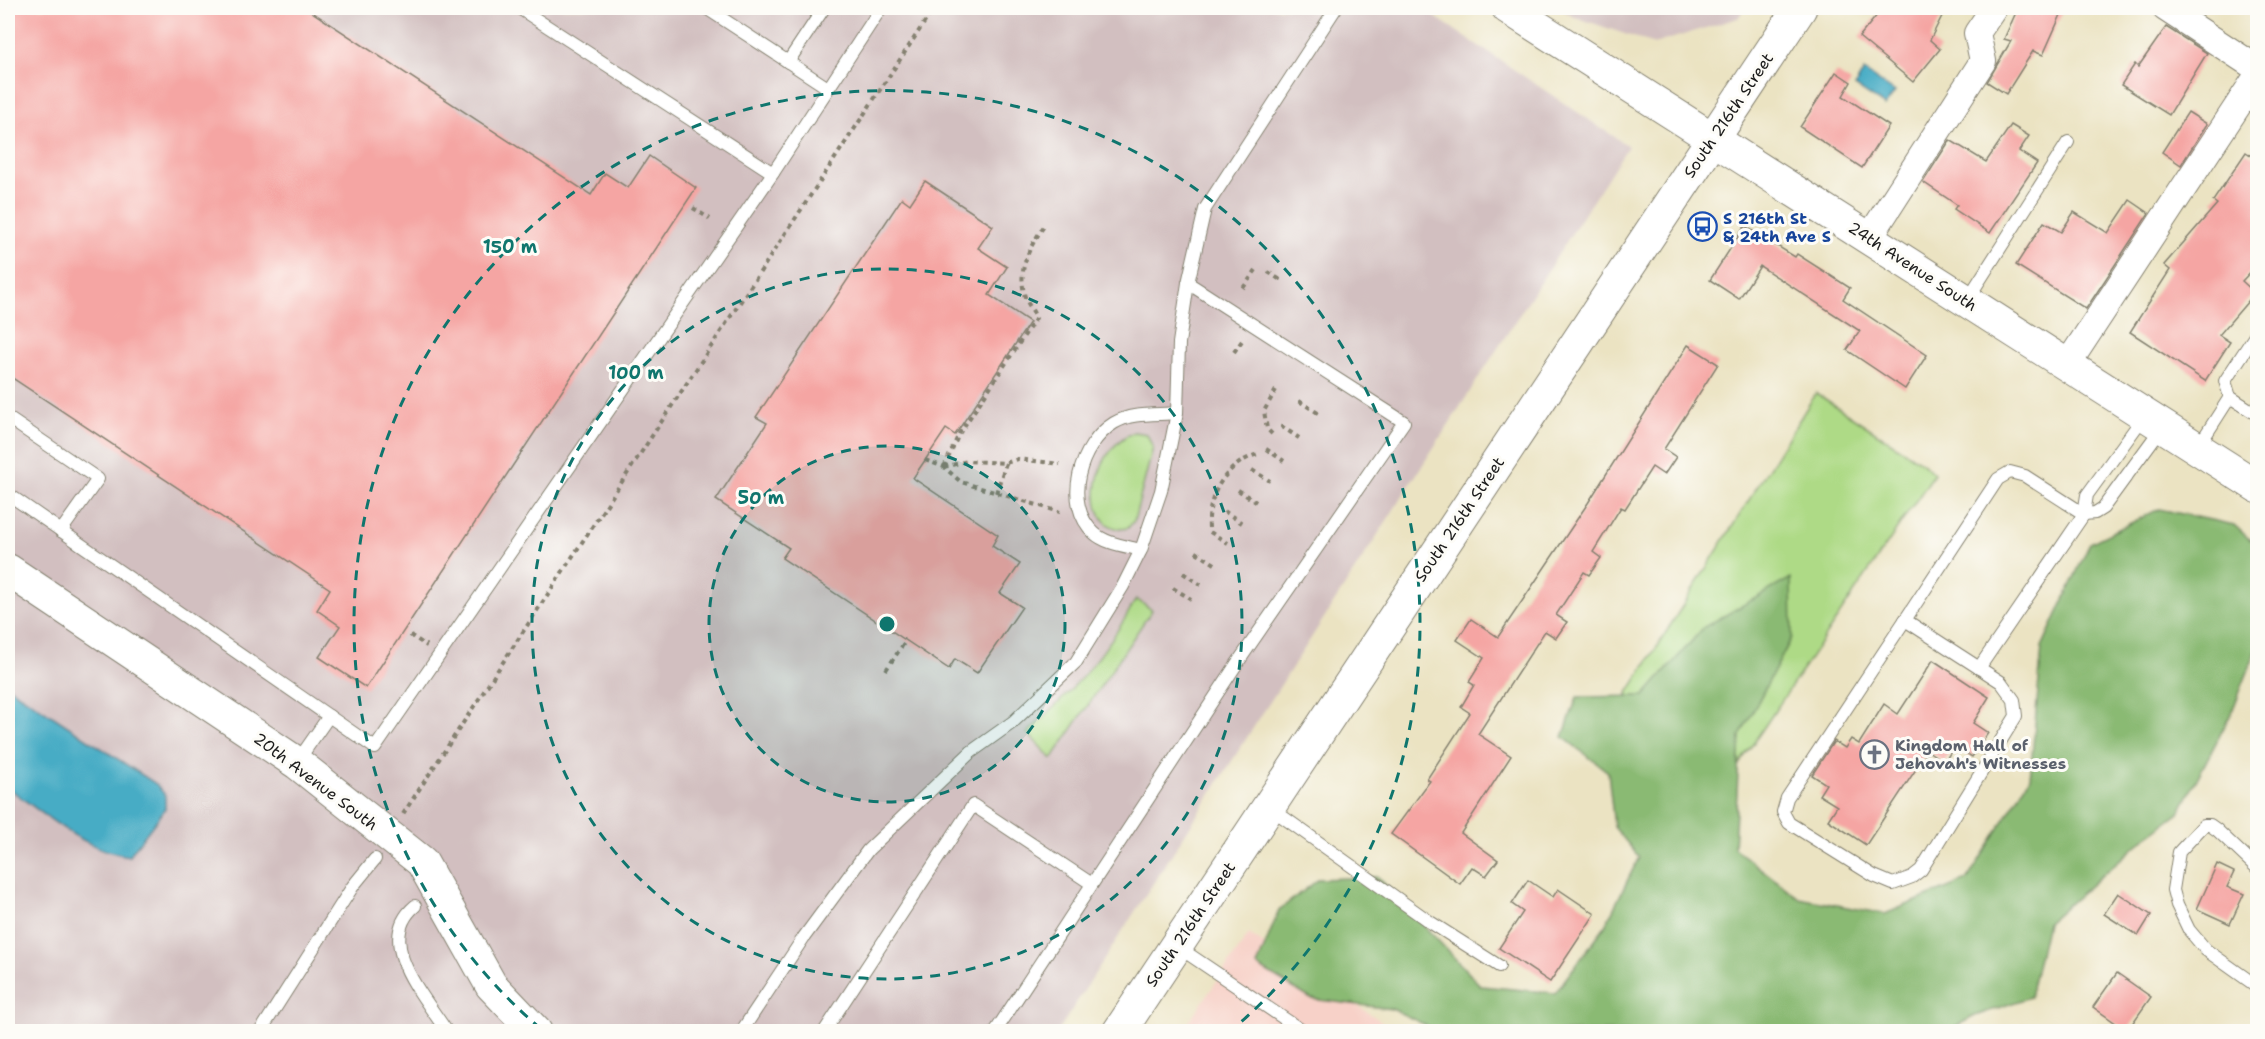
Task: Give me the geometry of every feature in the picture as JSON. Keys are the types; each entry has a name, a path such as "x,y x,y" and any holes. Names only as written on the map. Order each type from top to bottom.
{"main road":[{"name":"South 216th Street","path":"1119,1032 1174,945 1269,807 1711,137 1800,8"}],"street":[{"name":"24th Avenue South","path":"1508,8 2258,487"},
{"path":"1869,238 1983,61 1977,33 1994,8"},
{"path":"2165,8 2258,69"},
{"path":"2067,365 2258,75"},
{"name":"20th Avenue South","path":"8,570 297,763 422,862 491,985 536,1032"}],"lane":[{"path":"519,8 773,173"},
{"path":"706,8 828,88"},
{"path":"788,62 824,8"},
{"path":"8,494 375,748 773,173 881,8"},
{"path":"741,1032 804,937 868,850 971,752 1014,722 1076,662 1123,586 1141,550 1161,491 1177,413 1179,343 1188,283 1205,209 1336,8"},
{"path":"1967,300 2068,142"},
{"path":"995,1032 1236,665 1404,422 1188,283"},
{"path":"2258,331 2225,381 2230,397 2258,415"},
{"path":"2197,448 2230,397"},
{"path":"1141,550 1110,542 1094,533 1082,516 1076,488 1083,462 1092,445 1112,424 1129,416 1177,413"},
{"path":"8,418 98,479 61,531"},
{"path":"1979,668 2084,514 2087,495 2154,421"},
{"path":"1905,620 2001,682 2014,700 2016,717 1921,870 1912,877 1893,884 1874,876 1789,823 1783,812 1787,798 1998,479 2010,472 2025,476 2084,514 2095,513 2103,508 2154,421"},
{"path":"297,763 329,716"},
{"path":"824,1032 972,806 1092,884"},
{"path":"1269,807 1430,922 1499,966"},
{"path":"2258,869 2217,830 2210,825 2204,825 2179,852 2173,890 2189,930 2206,950 2258,987"},
{"path":"260,1032 353,886 375,859"},
{"path":"416,906 405,915 397,936 400,955 447,1032"},
{"path":"1174,945 1304,1032"}],"path":[{"path":"400,818 934,8"},
{"path":"693,207 710,219"},
{"path":"944,467 959,434 1036,318 1025,295 1023,271 1031,245 1044,226"},
{"path":"1243,288 1256,270"},
{"path":"1268,272 1279,279 1276,280"},
{"path":"1234,352 1246,334"},
{"path":"1272,434 1267,429 1264,411 1277,388"},
{"path":"1299,401 1318,413"},
{"path":"1281,426 1299,438"},
{"path":"1266,449 1284,461"},
{"path":"1228,543 1209,530 1209,506 1222,479 1246,458 1258,454"},
{"path":"944,467 967,461 1006,463 1018,459 1060,464"},
{"path":"925,460 944,467 961,482 1060,512"},
{"path":"996,493 1006,463"},
{"path":"1252,470 1270,481"},
{"path":"1238,490 1256,502"},
{"path":"1224,511 1242,523"},
{"path":"1196,552 1215,564"},
{"path":"1183,573 1201,585"},
{"path":"1173,588 1191,599"},
{"path":"410,635 427,646"},
{"path":"886,670 906,640"}],"shaded area":[{"path":"8,8 1422,8 1628,146 1058,1031 8,1031"},
{"path":"1559,8 1745,8 1738,18 1654,44 1572,16"},
{"path":"1249,934 1396,1031 1182,1032"}],"green space":[{"path":"1816,393 1924,464 1934,474 1738,766 1740,736 1792,637 1704,627 1644,696 1626,696"},
{"path":"1134,432 1147,434 1153,448 1134,521 1128,528 1113,527 1103,520 1097,507 1096,491 1099,474 1106,457 1118,442"},
{"path":"2159,509 2234,525 2257,546 2257,649 2231,714 2179,813 2138,844 2047,923 2030,997 1975,1016 1947,1031 1440,1032 1392,1009 1311,999 1257,966 1279,910 1319,879 1378,877 1481,986 1555,993 1605,926 1639,857 1614,827 1608,772 1563,737 1577,697 1644,696 1704,627 1791,578 1792,637 1740,736 1734,848 1799,898 1885,914 1967,880 2030,778 2042,647 2090,543"},
{"path":"1136,599 1152,610 1052,759 1027,733 1059,703 1101,654"}],"water":[{"path":"1864,71 1895,92 1885,106 1855,86"},
{"path":"8,687 156,784 165,795 165,809 129,856 80,839 8,788"}],"building":[{"path":"8,8 306,8 591,195 605,173 628,188 649,156 696,188 366,688 319,657 340,626 317,610 330,589 8,375"},
{"path":"1883,8 1946,8 1930,40 1940,49 1913,82 1859,37"},
{"path":"2018,8 2064,8 2043,55 2033,51 2006,94 1987,82 2011,41 2004,39"},
{"path":"2166,27 2207,53 2169,115 2121,85 2135,64 2138,67"},
{"path":"1836,72 1851,82 1843,96 1889,126 1862,168 1800,127"},
{"path":"2188,112 2207,124 2181,165 2162,152"},
{"path":"2011,125 2029,136 2019,151 2037,163 1990,233 1954,209 1957,205 1923,182 1950,140 1986,162"},
{"path":"2246,152 2258,160 2258,264 2242,281 2255,293 2219,335 2230,342 2205,381 2130,332 2170,270 2164,265 2217,204 2213,201"},
{"path":"925,181 993,226 978,248 1007,267 989,295 1030,322 955,435 946,429 913,478 998,535 992,546 1020,564 1000,593 1022,607 977,673 955,659 949,669 782,558 789,548 716,500 767,423 756,417 902,198 910,204"},
{"path":"2130,200 2149,213 2086,309 2016,265 2044,222 2061,232 2074,212 2108,233"},
{"path":"1745,226 1795,257 1797,254 1850,288 1843,299 1927,355 1905,389 1847,350 1860,331 1760,266 1739,299 1710,280"},
{"path":"1688,345 1718,364 1664,449 1676,457 1664,475 1652,467 1625,509 1621,507 1593,552 1601,558 1589,575 1584,572 1556,615 1567,622 1556,638 1545,631 1478,734 1511,756 1461,833 1498,860 1486,876 1472,867 1460,884 1391,834 1430,781 1427,779 1470,713 1461,707 1474,685 1469,682 1484,658 1457,640 1471,619 1498,637 1588,503"},
{"name":"Kingdom Hall of Jehovah's Witnesses","path":"1933,660 1989,697 1973,723 1988,733 1972,757 1955,746 1944,762 1928,751 1866,845 1828,820 1837,806 1819,795 1826,784 1812,775 1834,741 1845,748 1851,739 1859,744 1884,704 1898,714"},
{"path":"2217,864 2234,872 2227,887 2244,894 2230,924 2197,909"},
{"path":"1528,880 1553,897 1558,889 1595,914 1550,982 1499,948 1523,912 1512,904"},
{"path":"2118,893 2151,915 2138,936 2104,914"},
{"path":"2117,973 2151,997 2127,1031 2093,1007"}],"place":[{"name":"S 216th St & 24th Ave S","path":"1702,227"},
{"name":"Kingdom Hall of Jehovah's Witnesses","path":"1874,754"}]}
